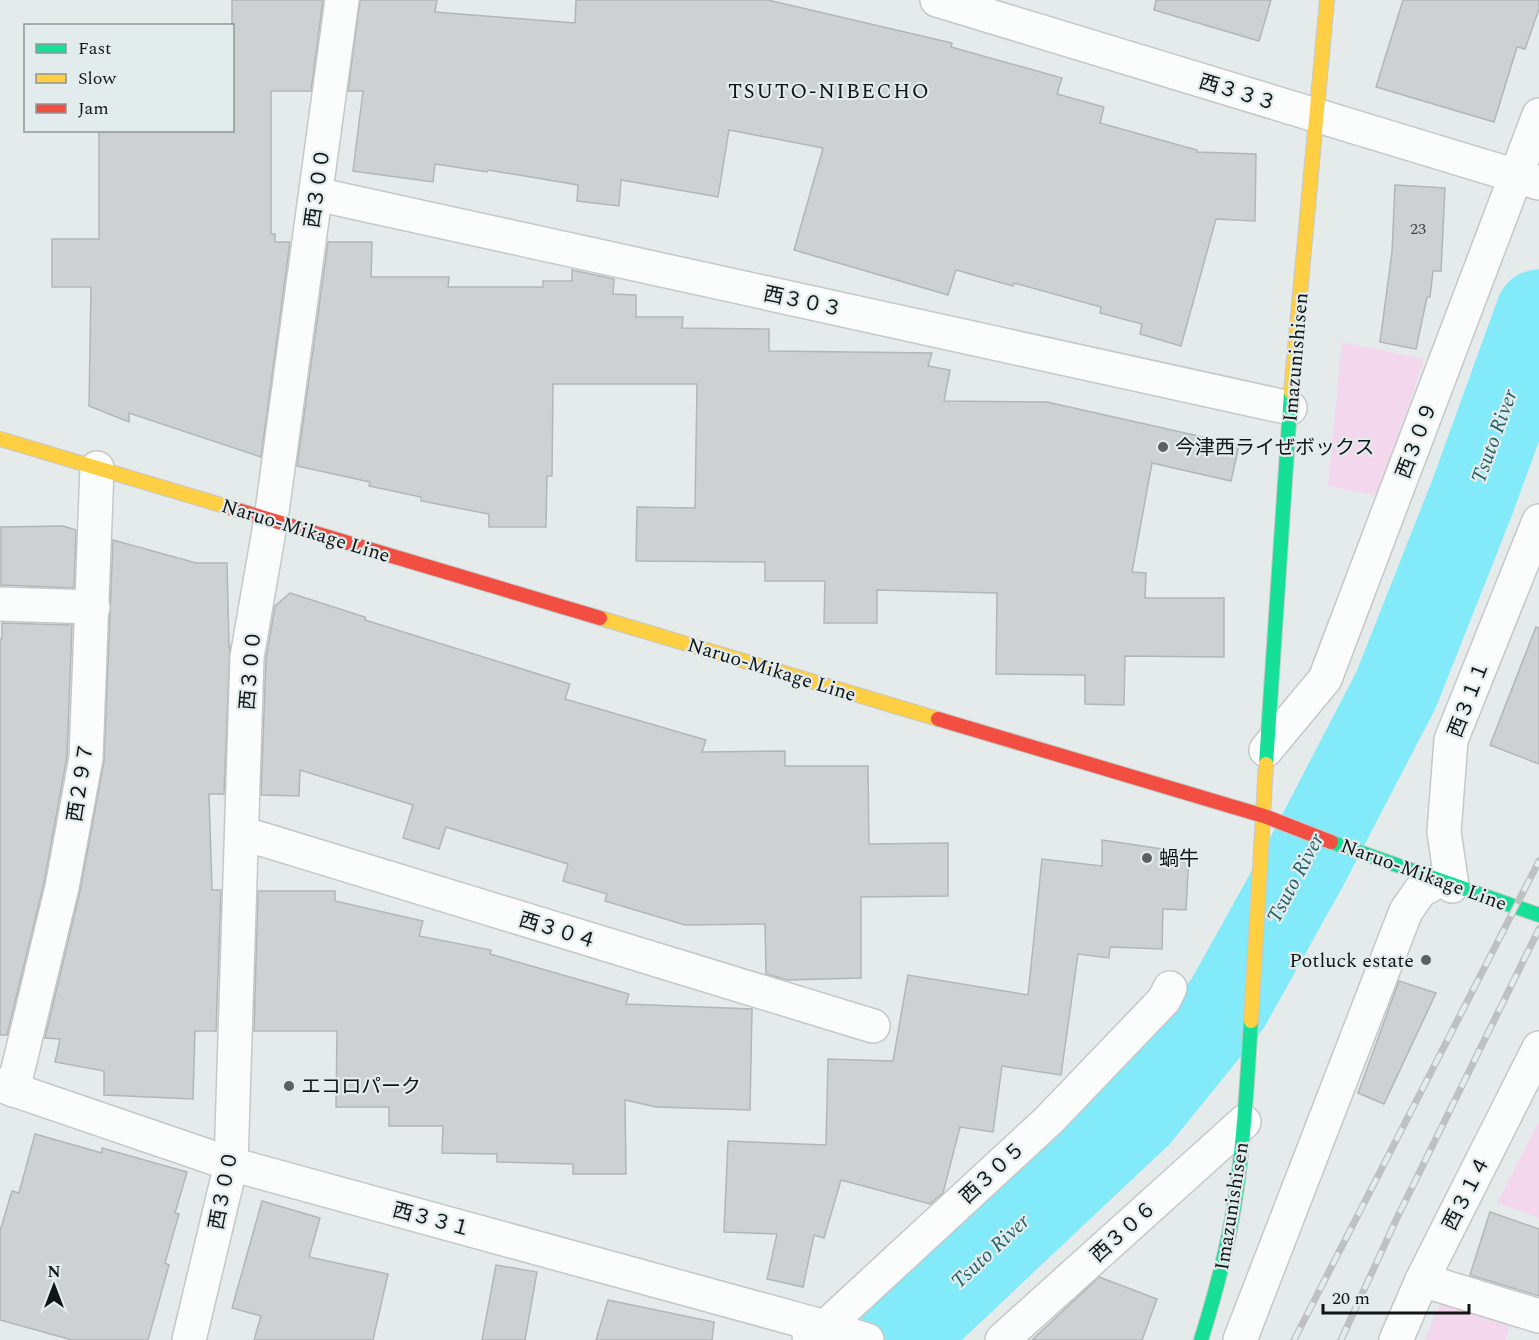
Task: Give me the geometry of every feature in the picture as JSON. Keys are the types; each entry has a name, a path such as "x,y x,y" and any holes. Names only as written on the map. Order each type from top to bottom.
{"street":[{"name":"西３００","path":"189,1340 231,1164 247,657 271,519 342,0"},
{"name":"西３３３","path":"937,0 1528,180"},
{"name":"Imazunishisen","path":"1201,1340 1220,1276 1236,1194 1244,1122 1260,895 1266,750 1290,408 1327,0"},
{"name":"西３０９","path":"1266,750 1325,679 1528,180 1539,115"},
{"name":"西３０３","path":"316,194 1290,408"},
{"name":"Naruo-Mikage Line","path":"0,439 1284,822 1376,859 1539,915"},
{"name":"西２９７","path":"7,1088 62,887 86,758 97,468"},
{"name":"西３１１","path":"1445,883 1444,832 1451,741 1539,521"},
{"path":"0,604 93,607"},
{"name":"西３０４","path":"242,833 873,1026"},
{"path":"1240,1340 1406,911 1420,891 1445,883"},
{"name":"西３０５","path":"812,1333 1049,1120 1164,1000 1170,987"},
{"name":"西３１４","path":"1396,1340 1422,1280 1539,1048"},
{"name":"西３３１","path":"7,1088 231,1164 812,1333 867,1340"},
{"name":"西３０６","path":"1002,1340 1244,1122"},
{"path":"1422,1280 1539,1316"}],"shaded area":[{"path":"1342,342 1424,359 1379,496 1328,486"},
{"path":"1539,1121 1539,1218 1497,1203"},
{"path":"1450,1296 1514,1316 1505,1340 1425,1340 1439,1305"}],"building":[{"path":"232,0 323,0 311,91 271,91 271,234 275,234 275,242 290,242 261,457 129,413 129,422 89,406 91,287 52,287 52,239 99,239 99,132 234,132 234,24 232,24"},
{"path":"360,0 437,0 435,12 575,23 576,0 768,0 952,43 951,47 1062,78 1057,94 1104,107 1100,123 1197,150 1197,152 1256,154 1255,221 1216,219 1181,346 1140,334 1142,324 1100,313 1101,307 1014,283 1013,286 956,270 948,295 794,250 823,148 729,130 718,197 621,180 619,206 577,201 578,185 488,170 487,172 435,164 433,182 353,171 363,91 348,91"},
{"path":"1156,0 1271,0 1259,41 1154,10"},
{"path":"1403,0 1539,0 1539,9 1525,49 1517,47 1494,122 1376,87"},
{"path":"1395,185 1445,188 1441,271 1433,271 1430,297 1427,297 1416,349 1380,342 1392,252"},
{"path":"328,242 372,242 371,277 449,277 448,287 543,287 543,281 572,281 572,270 614,279 613,294 636,295 636,317 683,317 682,328 769,329 769,351 932,353 928,366 950,370 944,401 1047,402 1239,445 1231,481 1152,463 1132,572 1146,573 1145,598 1224,598 1224,657 1125,656 1124,705 1085,704 1085,675 996,674 997,593 877,590 877,623 824,623 825,581 765,581 765,562 636,561 637,507 695,508 697,384 553,384 552,476 547,476 546,527 489,527 489,514 421,501 421,497 369,486 370,482 297,466"},
{"path":"63,526 76,530 74,588 1,585 1,527"},
{"path":"113,540 196,563 227,563 230,646 224,794 209,794 212,890 221,890 216,1031 195,1031 193,1099 104,1095 104,1071 55,1062 60,1039 45,1038 80,891 104,761"},
{"path":"290,593 365,617 365,620 570,684 565,699 706,740 702,752 785,751 785,766 868,766 869,844 948,843 948,896 861,897 861,978 788,980 766,974 765,924 685,925 605,901 607,894 563,881 568,864 446,827 439,849 403,838 413,805 300,770 299,796 261,795 266,659 275,606"},
{"path":"2,623 72,625 67,756 44,883 7,1035 0,1035 0,639 2,639"},
{"path":"1536,627 1539,628 1539,764 1490,745"},
{"path":"1102,840 1189,853 1186,910 1163,909 1162,949 1110,947 1109,958 1078,954 1061,1075 1002,1066 993,1132 960,1127 943,1193 930,1204 841,1180 824,1238 814,1235 803,1287 767,1279 777,1234 724,1232 728,1141 826,1145 828,1059 893,1061 908,975 1028,995 1042,859 1102,866"},
{"path":"258,891 335,891 335,901 423,921 419,936 491,950 490,954 629,994 626,1004 752,1009 750,1110 656,1107 625,1100 626,1174 573,1174 573,1164 497,1162 497,1154 442,1153 443,1126 389,1126 389,1107 336,1107 337,1031 254,1031"},
{"path":"1399,981 1436,993 1384,1104 1358,1093"},
{"path":"35,1134 102,1153 102,1148 187,1172 175,1213 179,1214 165,1263 169,1265 148,1340 72,1340 0,1320 0,1231 12,1191 19,1193"},
{"path":"262,1201 320,1218 309,1257 388,1274 373,1340 254,1340 261,1316 232,1308"},
{"path":"1490,1212 1539,1229 1539,1296 1470,1275"},
{"path":"496,1265 537,1272 525,1340 482,1340"},
{"path":"1099,1277 1157,1299 1142,1340 1032,1340"},
{"path":"608,1300 714,1322 712,1340 596,1340"}],"waterway":[{"name":"Tsuto River","path":"894,1340 910,1329 1138,1114 1228,1003 1306,863 1396,690 1472,498 1539,313"}],"railway":[{"path":"1294,1340 1539,861"},
{"path":"1341,1340 1396,1220 1539,929"}],"traffic: fast":[{"path":"1266,764 1291,392"},
{"path":"1331,842 1539,915"},
{"path":"1201,1340 1222,1268 1233,1213 1244,1129 1251,1021"}],"traffic: slow":[{"path":"1291,392 1327,0"},
{"path":"0,439 231,508"},
{"path":"600,618 938,719"},
{"path":"1251,1021 1266,764"}],"traffic: jam":[{"path":"231,508 600,618"},
{"path":"938,719 1264,816 1331,842"}],"place":[{"name":"今津西ライぜボックス","path":"1163,447"},
{"name":"蝸牛","path":"1147,858"},
{"name":"Potluck estate","path":"1426,960"},
{"name":"エコロパーク","path":"289,1086"}],"district":[{"name":"TSUTO-NIBECHO","path":"829,91"}]}
